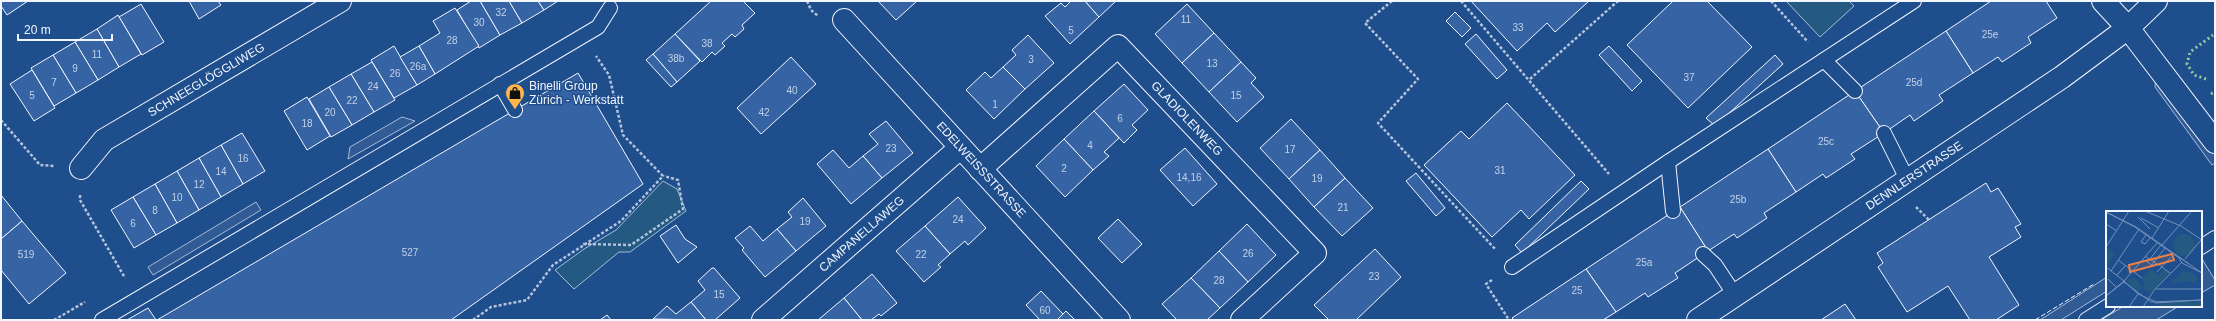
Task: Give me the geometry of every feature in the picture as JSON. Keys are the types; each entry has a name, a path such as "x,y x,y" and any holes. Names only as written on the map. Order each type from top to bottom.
{"street":[{"name":"SCHNEEGLÖGGLIWEG","path":"80,168 104,140 340,1"},
{"path":"2103,1 2128,28 2215,142"},
{"name":"DENNLERSTRASSE","path":"1698,320 1907,179 2062,77 2128,28 2156,1"},
{"name":"EDELWEISSSTRASSE","path":"844,20 1119,320"},
{"name":"GLADIOLENWEG","path":"980,169 1118,46 1315,253 1242,320"},
{"name":"CAMPANELLAWEG","path":"763,320 960,148"}],"lane":[{"path":"1512,267 1668,162 1914,1"},
{"path":"102,320 598,27 610,8"},
{"path":"1824,60 1855,91"},
{"path":"500,84 515,110"},
{"path":"1884,133 1907,179"},
{"path":"1668,162 1673,211"},
{"path":"2202,246 2215,238"},
{"path":"1703,254 1715,265 1736,295"},
{"path":"2086,320 2106,307"}],"path":[{"path":"1392,1 1365,23 1418,79 1378,123 1512,267 1486,284 1509,320"},
{"path":"1461,1 1625,192"},
{"path":"1530,80 1618,1"},
{"path":"1770,1 1824,60"},
{"path":"582,244 631,245 683,209 678,180 664,176 623,135 609,75 583,36"},
{"path":"1,120 40,165 80,168 80,200 125,279 118,282"},
{"path":"473,320 491,307 527,300 553,265 582,244 621,221 664,176"},
{"path":"1915,207 1929,220"},
{"path":"54,320 86,301"}],"shaded area":[{"path":"1786,1 1849,1 1854,6 1820,37"},
{"path":"2156,72 2215,152 2215,163 2212,165 2155,87"},
{"path":"402,117 415,121 348,159 350,147"},
{"path":"663,181 677,189 686,211 630,252 619,252 574,289 555,270 584,249 616,230"},
{"path":"256,202 261,210 153,275 148,267"},
{"path":"2202,259 2215,280 2215,285 2202,292"},
{"path":"2106,278 2106,292 2061,320 2040,320"},
{"path":"2122,307 2177,307 2156,320 2101,320"}],"building":[{"path":"1,1 28,1 7,15 1,6"},
{"path":"189,1 218,1 221,5 199,19"},
{"path":"471,1 480,1 500,35 479,48 457,10"},
{"path":"480,1 509,1 522,23 500,35"},
{"path":"509,1 538,1 544,10 522,23"},
{"path":"538,1 558,1 544,10"},
{"path":"711,1 743,1 755,13 742,25 744,29 735,37 732,34 722,43 725,46 715,55 712,52 702,62 675,34"},
{"path":"878,1 917,1 896,20"},
{"path":"1071,1 1085,1 1099,17 1070,44 1045,16 1061,3 1065,7"},
{"path":"1085,1 1116,1 1099,17"},
{"path":"1471,1 1589,1 1555,32 1547,23 1517,51"},
{"path":"1673,1 1707,1 1752,47 1688,108 1627,45"},
{"path":"1991,1 2046,1 2057,18 2028,37 2031,43 2002,62 1998,57 1973,73 1946,31"},
{"path":"141,4 164,42 142,55 119,17"},
{"path":"1187,4 1214,33 1182,63 1155,34"},
{"path":"455,8 479,46 435,74 419,46 440,33 433,21"},
{"path":"1455,12 1471,28 1462,37 1446,21"},
{"path":"118,15 141,54 119,67 97,29"},
{"path":"97,29 119,67 98,80 75,42"},
{"path":"1946,31 1973,73 1939,95 1943,101 1914,121 1910,115 1884,133 1855,91"},
{"path":"1214,33 1241,62 1209,92 1182,63"},
{"path":"675,34 700,61 677,82 653,54"},
{"path":"1476,34 1507,70 1497,79 1465,44"},
{"path":"1028,35 1054,63 1025,89 1003,67 1016,55 1012,50"},
{"path":"75,42 98,80 76,93 53,55"},
{"path":"394,46 417,85 394,98 371,60"},
{"path":"419,46 435,74 417,85 400,57"},
{"path":"1609,46 1642,81 1632,91 1599,55"},
{"path":"653,54 677,82 671,87 646,60"},
{"path":"53,55 76,93 54,106 31,68"},
{"path":"1775,55 1783,64 1715,126 1706,118"},
{"path":"791,57 816,84 761,134 737,108"},
{"path":"372,62 395,100 374,112 351,74"},
{"path":"1241,62 1256,78 1251,83 1264,97 1237,122 1209,92"},
{"path":"1003,67 1025,89 994,119 966,90 985,72 991,78"},
{"path":"32,70 55,108 34,121 10,84"},
{"path":"578,73 643,184 451,320 157,320"},
{"path":"351,74 374,112 352,125 329,87"},
{"path":"1124,84 1148,110 1132,125 1137,130 1124,143 1094,111"},
{"path":"329,87 352,125 331,137 309,99"},
{"path":"1855,91 1884,133 1851,154 1855,159 1826,178 1823,174 1796,192 1768,149"},
{"path":"307,97 330,136 307,150 284,111"},
{"path":"1507,103 1575,175 1529,219 1521,210 1492,237 1424,165 1461,131 1469,139"},
{"path":"1094,111 1119,138 1104,152 1109,156 1093,170 1064,139"},
{"path":"1291,119 1320,150 1289,179 1260,148"},
{"path":"886,121 913,153 882,178 863,156 878,144 869,134"},
{"path":"242,133 265,171 243,184 221,145"},
{"path":"1064,139 1093,170 1065,197 1036,166"},
{"path":"221,145 243,184 221,197 199,158"},
{"path":"1185,148 1217,184 1193,206 1160,170"},
{"path":"1768,149 1796,192 1764,213 1767,218 1737,238 1734,234 1708,251 1680,207"},
{"path":"833,150 849,168 863,156 882,178 851,204 817,164"},
{"path":"1320,150 1345,178 1314,207 1289,179"},
{"path":"199,158 221,197 199,210 177,171"},
{"path":"177,171 199,210 177,223 155,184"},
{"path":"1416,173 1445,208 1436,216 1406,181"},
{"path":"1345,178 1373,208 1342,236 1314,207"},
{"path":"1581,181 1589,189 1522,253 1515,245"},
{"path":"1986,183 1991,192 1998,188 2021,224 2015,227 2021,237 1989,257 2019,305 1996,320 1970,320 1948,286 1907,312 1878,267 1883,263 1877,253"},
{"path":"155,184 177,223 156,235 133,197"},
{"path":"1,195 22,221 1,239"},
{"path":"133,197 156,235 134,248 111,210"},
{"path":"958,197 986,228 968,245 965,241 950,254 925,226"},
{"path":"803,198 826,226 796,251 777,229 792,217 788,212"},
{"path":"1680,207 1708,251 1675,273 1678,278 1648,297 1645,293 1616,312 1586,269"},
{"path":"1118,219 1142,244 1122,263 1098,238"},
{"path":"22,221 66,273 29,304 1,270 1,239"},
{"path":"1247,224 1276,255 1248,282 1219,251"},
{"path":"676,225 685,239 697,247 678,263 660,236"},
{"path":"750,226 763,241 777,229 796,251 765,277 742,250 744,248 735,238"},
{"path":"925,226 950,254 938,265 941,267 924,282 896,251"},
{"path":"1375,249 1401,277 1356,320 1329,320 1314,305"},
{"path":"1219,251 1248,282 1220,308 1191,278"},
{"path":"712,268 714,268 740,298 715,320 706,320 691,302 705,290 698,281"},
{"path":"1586,269 1616,312 1603,320 1514,320 1512,318"},
{"path":"872,274 897,303 881,316 879,314 871,320 862,320 844,298"},
{"path":"1191,278 1220,308 1207,320 1177,320 1162,304"},
{"path":"1041,291 1063,314 1057,320 1040,320 1026,305"},
{"path":"844,298 862,320 818,320"},
{"path":"691,302 706,320 653,319 667,306 676,314"},
{"path":"1845,304 1856,320 1821,320"},
{"path":"148,308 156,320 127,320"},
{"path":"1066,311 1075,320 1057,320"},
{"path":"607,315 611,320 600,320"}],"hedge":[{"path":"2206,79 2194,75 2187,64 2190,52 2213,35"},
{"path":"2211,94 2215,91"}],"fence":[{"path":"2035,320 2094,284"}],"place":[{"name":"Binelli Group Zürich - Werkstatt","path":"515,110"}]}
